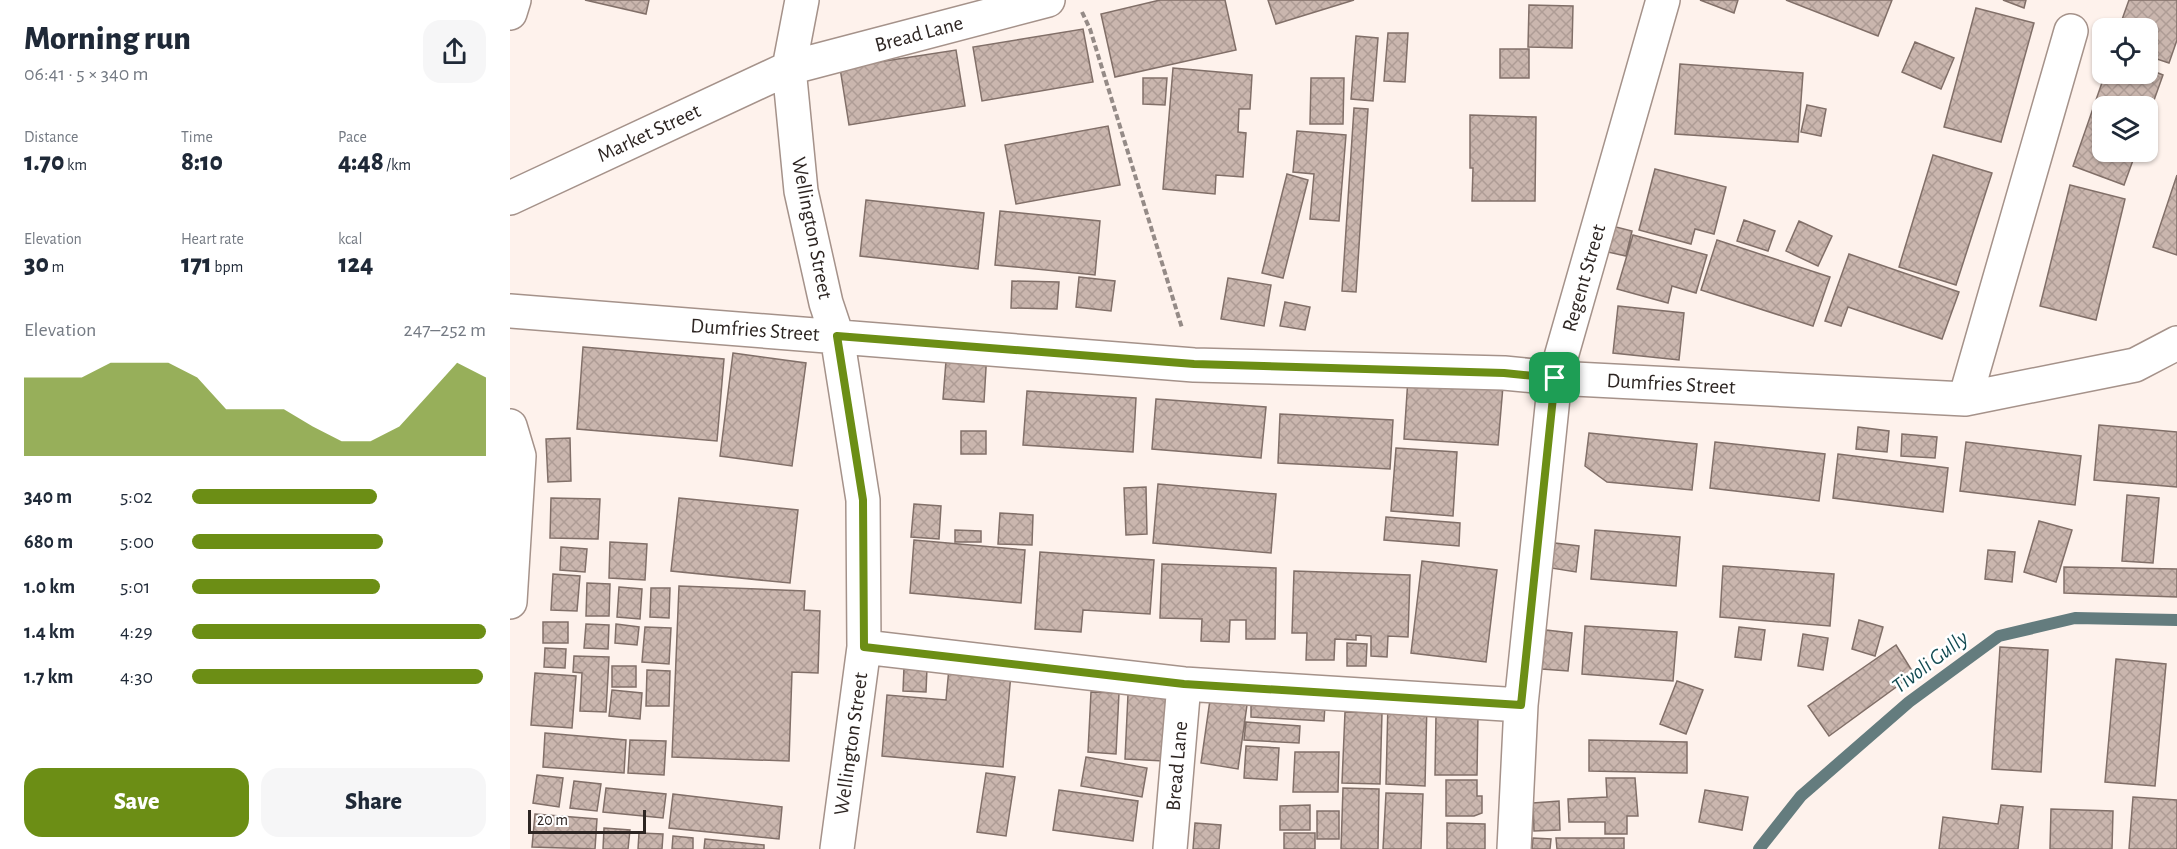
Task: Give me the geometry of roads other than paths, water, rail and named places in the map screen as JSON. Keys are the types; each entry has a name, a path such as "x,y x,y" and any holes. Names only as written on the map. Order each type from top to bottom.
{"street":[{"path":"510,13 514,0"},
{"name":"Wellington Street","path":"802,0 789,68 801,191 826,303 837,336 863,500 864,647 837,849"},
{"name":"Bread Lane","path":"789,68 1048,0"},
{"name":"Regent Street","path":"1514,849 1521,705 1555,378 1663,0"},
{"path":"1965,399 2071,31"},
{"name":"Market Street","path":"510,198 789,68"},
{"name":"Dumfries Street","path":"510,311 1194,364 1504,373 1555,378 1965,399 2135,365 2177,343"},
{"path":"510,426 519,456 510,602"},
{"path":"864,647 1184,684 1521,705"},
{"name":"Bread Lane","path":"1170,849 1184,684"}],"waterway":[{"name":"Tivoli Gully","path":"1759,849 1801,796 1909,702 1999,636 2075,618 2177,620"}]}
